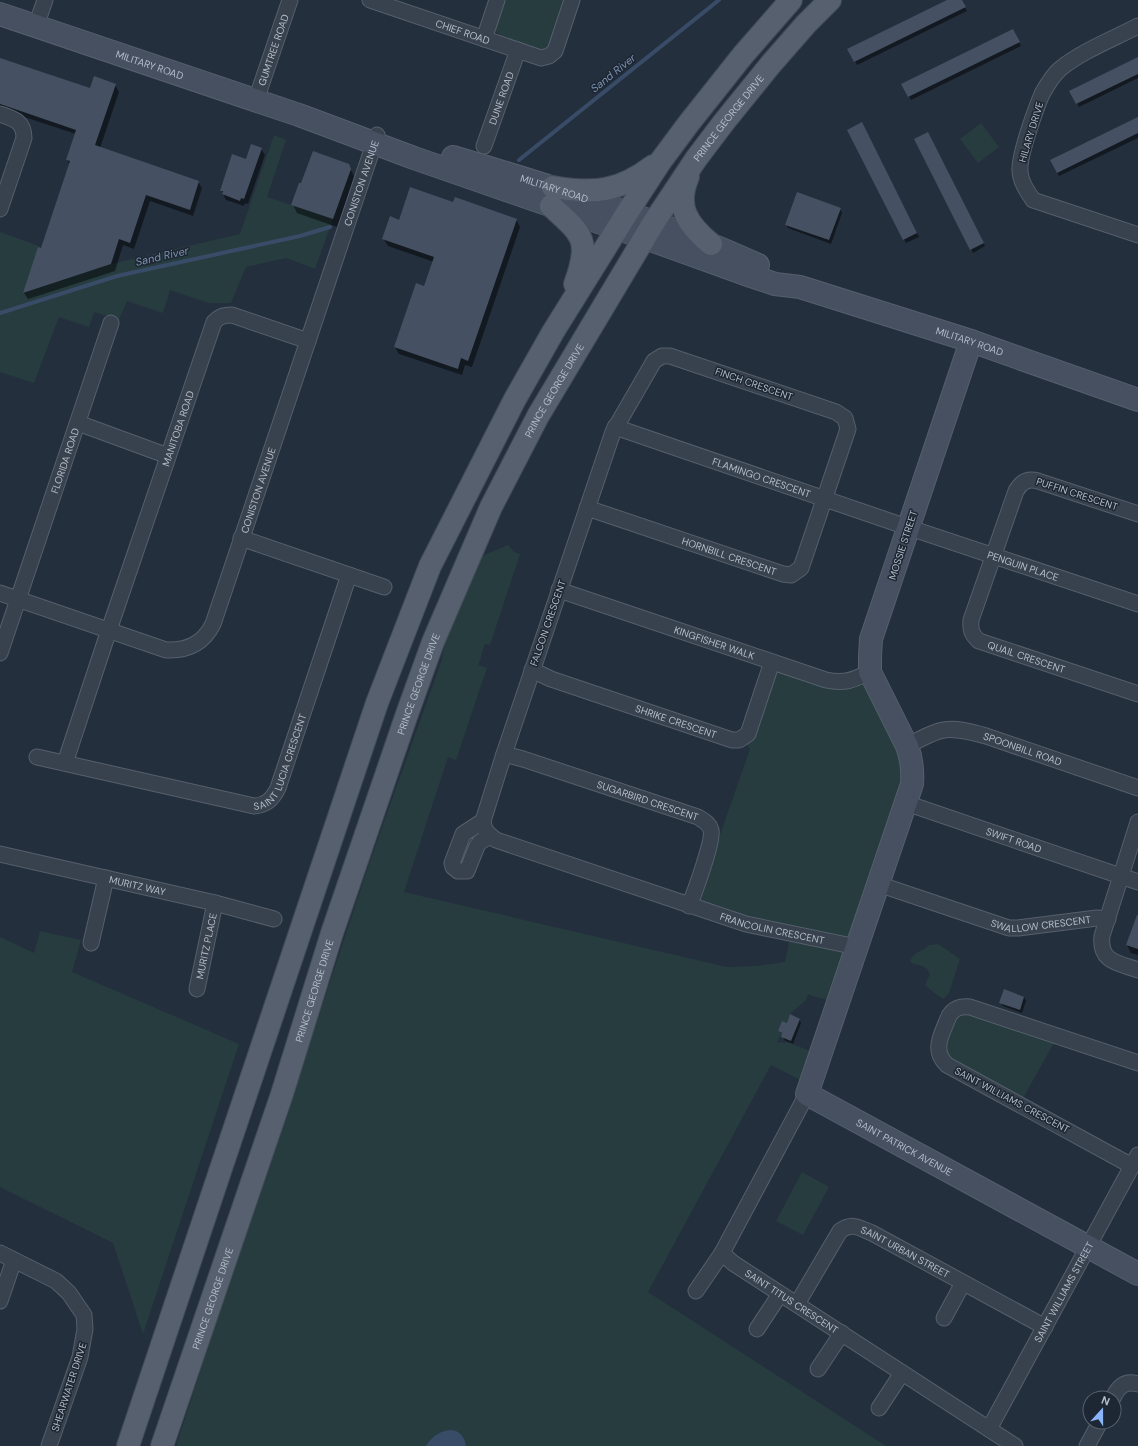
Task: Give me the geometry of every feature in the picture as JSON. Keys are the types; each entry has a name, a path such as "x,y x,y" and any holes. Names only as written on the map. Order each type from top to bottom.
{"main road":[{"path":"128,1446 383,688 430,566 515,398 622,221 660,162 689,122 743,55 791,0"},
{"name":"PRINCE GEORGE DRIVE","path":"162,1446 282,1094 332,933 407,714 433,642 491,507 538,416 649,230 696,159 771,64 806,24 830,0"},
{"path":"696,159 684,188 683,204 686,218 695,230 711,244"},
{"path":"554,332 573,290 581,266 583,248 582,239 552,197 616,187 644,174 660,162"}],"street":[{"path":"36,26 45,0"},
{"name":"GUMTREE ROAD","path":"256,100 290,0"},
{"path":"484,39 497,0"},
{"name":"CHIEF ROAD","path":"374,1 541,58 549,56 555,51 572,0"},
{"name":"MILITARY ROAD","path":"0,14 299,115 649,230 775,284 800,286"},
{"name":"HILARY DRIVE","path":"1138,26 1081,55 1068,63 1053,76 1042,95 1023,149 1020,170 1024,185 1034,200 1138,235"},
{"name":"DUNE ROAD","path":"484,146 518,50"},
{"path":"0,114 20,123 24,131 24,138 0,209"},
{"name":"CONISTON AVENUE","path":"0,593 166,650 184,649 199,642 209,631 376,140"},
{"name":"MILITARY ROAD","path":"649,230 711,244 780,275 800,286 971,341 1138,400"},
{"name":"MANITOBA ROAD","path":"109,630 214,322 220,317 232,315 308,341"},
{"name":"FLORIDA ROAD","path":"0,653 111,323"},
{"name":"MOSSIE STREET","path":"907,746 870,672 871,638 971,341"},
{"name":"FINCH CRESCENT","path":"615,427 651,364 662,356 670,356 836,412 845,418 848,429 825,499"},
{"path":"78,423 168,456"},
{"name":"FLAMINGO CRESCENT","path":"615,427 908,527"},
{"name":"FALCON CRESCENT","path":"483,821 532,670 615,427"},
{"name":"PUFFIN CRESCENT","path":"993,555 1016,490 1025,481 1038,481 1138,514"},
{"name":"HORNBILL CRESCENT","path":"587,508 787,575 795,573 801,568 825,499"},
{"name":"PENGUIN PLACE","path":"908,527 1138,604"},
{"path":"241,538 384,587"},
{"name":"QUAIL CRESCENT","path":"993,555 971,620 971,633 974,637 979,641 1138,694"},
{"name":"SAINT LUCIA CRESCENT","path":"38,757 254,806 266,804 275,795 278,788 349,575"},
{"name":"KINGFISHER WALK","path":"559,590 834,682 842,683 850,681 870,672"},
{"path":"65,763 109,630"},
{"name":"SHRIKE CRESCENT","path":"532,670 732,740 739,740 748,734 772,662"},
{"name":"SPOONBILL ROAD","path":"907,746 938,730 964,730 986,736 1138,788"},
{"path":"696,1292 722,1253 807,1094 912,784 912,758 907,746"},
{"name":"SUGARBIRD CRESCENT","path":"504,754 530,761 705,821 709,825 712,835 689,906"},
{"name":"SWIFT ROAD","path":"906,803 1138,882"},
{"path":"483,821 484,829 490,836 480,842 477,846 467,871 458,871 452,867 452,863 463,834 483,821"},
{"path":"1138,822 1102,936 1101,944 1103,953 1110,961 1138,970"},
{"name":"FRANCOLIN CRESCENT","path":"490,836 496,840 746,924 857,947"},
{"name":"MURITZ WAY","path":"0,854 215,903 274,919"},
{"path":"91,943 106,878"},
{"name":"SWALLOW CRESCENT","path":"878,884 1009,928 1097,918 1108,919"},
{"name":"MURITZ PLACE","path":"197,989 215,903"},
{"name":"SAINT WILLIAMS CRESCENT","path":"1135,1160 947,1066 939,1055 938,1046 949,1016 952,1012 959,1007 970,1007 1138,1063"},
{"name":"SAINT PATRICK AVENUE","path":"807,1094 1138,1274"},
{"name":"SAINT WILLIAMS STREET","path":"989,1429 1135,1160"},
{"name":"SAINT URBAN STREET","path":"797,1304 840,1231 846,1226 855,1226 872,1233 1045,1327"},
{"name":"SHEARWATER DRIVE","path":"0,1253 56,1281 69,1293 84,1315 84,1343 49,1446"},
{"name":"SAINT TITUS CRESCENT","path":"722,1253 733,1263 780,1294 1015,1446"},
{"path":"0,1301 14,1260"},
{"path":"944,1318 963,1283"},
{"path":"758,1329 780,1294"},
{"path":"818,1369 842,1333"},
{"path":"879,1408 902,1373"},
{"path":"1118,1390 1123,1385 1128,1383 1138,1384"},
{"path":"1087,1446 1096,1430"}],"green space":[{"path":"502,0 566,0 552,41 547,48 539,50 502,37 495,30 496,19"},
{"path":"981,123 999,147 978,163 960,139"},
{"path":"274,135 286,140 267,197 333,219 315,269 286,258 246,267 231,303 209,303 170,290 163,313 127,301 119,320 94,312 89,327 59,317 34,383 0,372 0,232 39,246 23,293 111,264 240,234"},
{"path":"508,545 514,552 520,554 490,645 485,644 478,665 487,668 456,760 448,757 404,892 727,967 757,966 785,962 790,938 839,948 845,952 832,1001 808,994 806,1000 790,1014 787,1023 782,1021 778,1031 782,1033 777,1042 790,1043 810,1051 800,1080 771,1065 648,1292 886,1446 176,1446 283,1117 370,861 441,662 447,635 478,558"},
{"path":"781,671 863,682 906,767 850,938 742,917 701,903 698,898 750,749 744,742 773,674"},
{"path":"40,931 81,940 72,972 239,1044 143,1334 113,1243 0,1187 0,937 34,953"},
{"path":"938,944 960,959 949,993 943,999 925,985 930,974 925,967 910,961 914,955 929,945"},
{"path":"962,1012 1055,1041 1022,1100 949,1061 943,1045 953,1019"},
{"path":"802,1172 829,1187 803,1235 776,1221"}],"water":[{"path":"451,1430 462,1435 466,1446 426,1446 431,1439 437,1435"}],"building":[{"path":"947,0 962,0 966,7 854,62 847,49"},
{"path":"1013,29 1020,42 908,97 901,84"},
{"path":"1138,57 1138,74 1076,104 1069,91"},
{"path":"0,58 90,88 94,76 116,84 95,145 199,181 190,210 146,195 130,243 119,239 111,264 23,293 38,247 41,248 70,161 66,160 76,130 0,104"},
{"path":"1138,117 1138,133 1057,173 1050,160"},
{"path":"862,122 917,233 903,240 847,130"},
{"path":"928,132 984,243 970,250 914,139"},
{"path":"251,144 262,148 244,199 241,198 240,201 222,194 223,191 220,191 232,154 246,159"},
{"path":"313,151 349,164 351,169 333,219 291,205"},
{"path":"410,187 453,202 455,197 517,219 468,361 461,358 458,369 394,347 416,283 424,286 434,257 382,239 390,216 399,220"},
{"path":"797,192 841,208 829,240 785,225"},
{"path":"1138,915 1138,949 1126,945"},
{"path":"1004,989 1024,997 1020,1010 999,1003"},
{"path":"790,1014 800,1019 791,1041 781,1037 782,1033 778,1031 782,1021 787,1023"}],"waterway":[{"name":"Sand River","path":"519,160 719,0"},
{"name":"Sand River","path":"0,313 117,276 300,236 330,227"}]}
